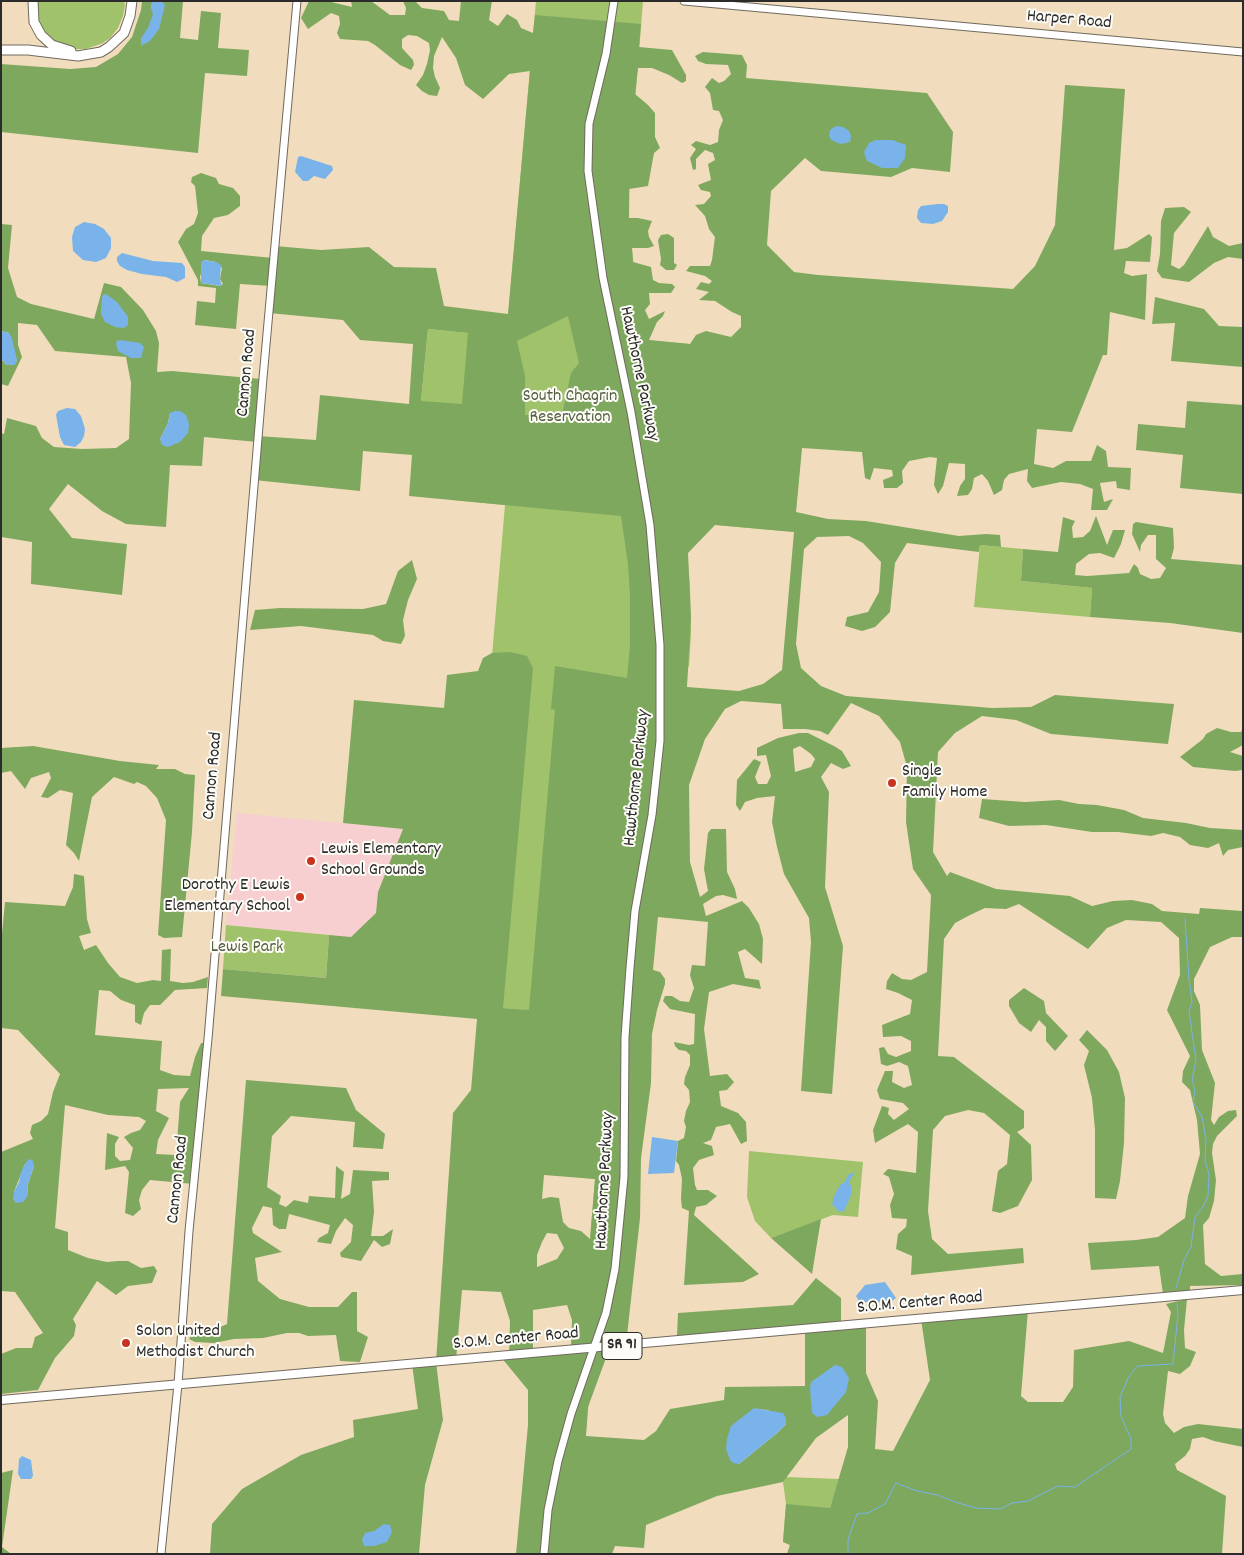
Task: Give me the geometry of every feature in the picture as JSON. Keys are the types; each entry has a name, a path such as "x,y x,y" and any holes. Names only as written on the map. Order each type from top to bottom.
{"highway":[{"path":"33,1 34,22 41,35 52,45 68,51 86,52 105,45 116,34 125,16 126,1"},
{"path":"1,50 28,50 78,56 101,52 110,47 124,33 130,16 132,1"}],"main road":[{"name":"S.O.M. Center Road","path":"1,1400 1243,1290"}],"street":[{"name":"Cannon Road","path":"161,1554 178,1384 188,1240 208,1038 262,388 297,1"},
{"name":"Hawthorne Parkway","path":"544,1554 548,1510 559,1454 610,1299 617,1250 624,1176 625,1037 630,968 635,911 652,815 660,741 660,646 650,525 631,412 603,278 588,172 590,124 606,54 614,1"},
{"name":"Harper Road","path":"684,1 1243,52"}],"shaded area":[{"name":"Lewis Elementary School Grounds","path":"237,813 404,829 378,892 376,913 351,937 226,925"}],"green space":[{"path":"35,1 124,1 125,5 118,28 110,38 103,43 86,49 74,49 55,41 43,30 38,20"},
{"path":"142,1 183,1 180,38 198,40 201,11 221,13 218,48 249,50 247,76 205,73 198,153 1,132 1,64 70,69 96,67 118,54 132,37"},
{"path":"309,1 327,1 352,7 351,1 371,1 390,15 405,15 406,8 403,1 415,1 422,8 444,11 449,20 459,21 461,1 492,1 489,20 498,26 507,14 517,20 521,28 533,33 535,15 641,24 639,47 672,50 686,75 686,81 682,83 652,68 638,68 635,94 655,113 655,137 660,148 654,153 648,186 629,189 629,218 652,221 648,231 654,246 632,248 633,262 651,267 653,280 659,283 672,284 675,287 671,293 649,293 650,304 645,310 649,319 665,311 657,322 649,340 690,344 696,335 706,331 731,337 741,327 741,316 715,301 699,300 709,292 696,289 701,282 709,284 712,281 705,276 686,271 690,266 710,266 715,237 709,229 705,216 695,205 704,204 711,196 710,192 701,190 698,185 711,180 708,164 715,160 713,153 705,150 696,159 696,169 693,170 690,158 696,149 691,145 696,141 710,145 718,142 719,130 723,120 719,111 713,110 710,93 705,87 712,78 719,83 731,74 728,65 706,64 698,61 695,56 703,52 742,55 747,65 746,78 927,93 953,132 950,172 912,168 891,177 821,171 805,158 771,191 767,245 794,272 818,275 1013,289 1035,266 1055,225 1065,85 1125,89 1114,250 1127,248 1149,234 1152,237 1150,262 1126,261 1124,273 1132,276 1147,274 1145,320 1110,312 1107,355 1103,355 1072,432 1037,429 1034,464 1053,468 1066,461 1091,461 1097,445 1106,451 1108,467 1131,468 1130,490 1117,488 1116,481 1100,483 1104,502 1113,499 1107,510 1091,510 1093,489 1080,484 1061,482 1032,488 1027,481 1028,469 1009,474 1004,480 1002,490 994,495 988,481 982,474 974,478 972,489 968,495 957,496 960,486 965,479 965,464 949,463 943,486 938,494 934,485 937,458 930,457 909,461 902,471 903,483 897,488 884,488 883,480 893,476 892,470 874,468 870,480 865,478 862,452 802,448 796,512 828,519 866,521 959,536 1000,535 1001,547 980,545 979,552 907,543 895,563 890,612 875,627 862,631 845,626 847,617 868,612 879,592 881,562 863,543 849,536 817,537 804,549 796,644 801,668 821,686 846,696 992,708 1031,707 1055,695 1174,704 1168,744 1051,734 1016,720 982,716 955,733 938,752 933,852 947,876 950,872 996,889 1070,896 1092,906 1113,901 1132,900 1152,904 1162,911 1199,914 1200,908 1243,911 1243,937 1232,937 1210,947 1194,979 1194,991 1200,1005 1202,1050 1215,1083 1211,1120 1214,1125 1219,1117 1228,1111 1236,1110 1237,1116 1217,1136 1213,1144 1212,1153 1216,1180 1214,1201 1209,1218 1203,1225 1205,1264 1221,1276 1243,1274 1243,1285 1190,1286 1190,1292 1163,1294 1159,1266 1091,1270 1088,1243 1158,1237 1185,1218 1188,1196 1200,1154 1197,1120 1190,1090 1182,1082 1183,1071 1190,1056 1167,1010 1180,975 1179,938 1161,922 1126,920 1107,928 1088,949 1019,904 1006,909 985,908 970,915 955,923 944,939 938,1056 954,1057 1024,1111 1024,1128 1017,1132 1031,1145 1032,1180 1018,1206 1000,1213 992,1211 998,1171 1007,1164 1010,1135 984,1113 968,1110 945,1116 933,1130 928,1211 932,1239 948,1254 1023,1248 1024,1263 911,1275 912,1256 896,1249 898,1234 906,1227 907,1219 892,1218 890,1205 894,1194 889,1177 883,1174 888,1169 916,1173 918,1132 908,1124 875,1143 873,1130 882,1106 889,1108 888,1114 894,1120 909,1109 903,1103 880,1099 877,1090 885,1071 893,1071 892,1082 904,1088 912,1085 908,1066 899,1062 887,1066 881,1064 879,1048 884,1047 888,1054 896,1057 911,1051 911,1041 901,1036 883,1037 882,1025 910,1014 912,1000 886,989 887,981 892,973 902,979 911,980 927,972 931,895 913,869 906,822 907,767 900,742 879,716 851,703 828,735 820,731 805,729 783,729 781,704 741,701 725,709 705,739 689,785 690,862 700,897 708,891 704,869 708,833 711,829 726,829 727,872 735,889 737,899 723,895 716,896 703,904 706,916 742,901 749,908 759,924 763,939 762,964 745,949 738,952 745,978 759,980 761,989 733,984 709,992 704,1029 710,1076 727,1074 734,1082 727,1090 719,1091 721,1106 738,1113 746,1122 747,1141 741,1144 730,1124 716,1127 711,1140 703,1143 712,1146 714,1155 699,1160 693,1168 695,1185 697,1190 708,1190 717,1196 706,1205 696,1207 694,1215 759,1274 743,1282 684,1285 689,1211 682,1208 682,1179 679,1165 676,1161 678,1141 684,1138 686,1127 684,1121 690,1102 689,1090 684,1084 690,1065 690,1055 686,1051 679,1050 674,1042 694,1044 695,1014 670,1009 663,1001 665,996 672,996 680,1001 689,1002 694,988 690,975 692,965 705,966 708,922 658,917 653,970 660,972 665,979 665,984 652,1034 651,1083 641,1158 640,1218 626,1345 610,1347 588,1407 586,1436 644,1440 656,1431 670,1409 724,1400 725,1387 805,1386 805,1329 866,1324 866,1373 878,1401 875,1449 893,1451 930,1380 921,1319 1028,1310 1021,1396 1028,1402 1063,1402 1073,1387 1074,1350 1129,1341 1163,1353 1171,1312 1166,1304 1187,1299 1184,1330 1185,1348 1196,1352 1190,1366 1180,1374 1168,1371 1163,1414 1165,1423 1174,1433 1184,1427 1198,1424 1243,1429 1243,1447 1203,1437 1192,1439 1190,1449 1175,1464 1177,1470 1226,1496 1222,1554 787,1554 790,1545 783,1542 786,1504 830,1508 848,1447 848,1415 816,1438 783,1482 717,1496 646,1525 644,1548 615,1546 612,1554 516,1554 528,1425 528,1390 500,1356 509,1355 510,1321 501,1292 462,1290 456,1360 436,1362 453,1113 471,1090 477,1019 221,996 223,969 326,978 329,935 351,937 376,913 378,892 403,829 343,823 354,700 444,708 447,675 478,671 483,658 492,653 510,652 527,656 533,668 503,1008 529,1010 555,710 551,709 555,666 627,678 630,645 630,596 628,564 621,516 409,496 412,455 363,451 360,491 254,480 257,442 204,437 202,466 170,465 166,527 126,524 102,511 68,484 49,509 72,538 127,544 122,595 31,584 32,542 1,537 1,433 4,434 7,418 36,426 42,438 54,447 82,449 116,448 129,439 131,383 126,357 55,351 37,325 18,323 18,345 22,357 8,386 1,384 1,359 7,365 17,361 9,333 1,331 1,224 12,225 8,268 17,297 31,304 94,319 104,283 121,287 143,310 156,331 159,343 157,372 172,371 261,379 258,436 316,440 320,395 409,404 413,344 360,340 343,320 269,313 271,286 240,284 236,329 195,325 197,301 215,303 216,288 198,286 198,280 178,242 186,229 194,224 198,213 195,186 191,182 192,177 201,173 216,178 219,184 233,188 240,196 240,206 228,215 214,218 202,236 201,251 273,258 275,246 321,250 369,247 394,267 436,268 444,306 508,314 530,71 509,74 483,99 465,85 456,58 442,37 434,56 433,68 440,88 437,96 429,95 416,85 423,75 427,64 430,50 429,43 417,36 408,35 402,39 402,48 413,60 414,65 411,70 400,65 368,41 340,39 337,33 340,24 339,16 331,13 308,29 301,18","holes":["205,260 216,262 222,268 220,279 223,284 220,286 201,283 200,277","568,316 579,363 571,373 562,415 525,415 525,376 517,341","428,329 468,333 462,404 421,401","170,413 180,442 160,439 168,423","715,525 794,532 782,670 763,684 739,691 687,687 691,618 688,553","544,1175 595,1179 590,1239 581,1231 569,1228 563,1222 559,1198 550,1197 542,1199","547,1233 557,1234 564,1248 557,1259 537,1267 537,1255","567,1305 572,1320 571,1345 581,1345 533,1353 533,1310","754,1409 768,1410 786,1424 739,1464 746,1415"]},
{"name":"South Chagrin Reservation","path":"536,1 643,1 630,167 629,219 636,288 646,340 810,355 794,532 684,522 690,586 691,634 689,666 677,686 610,1347 590,1388 575,1554 581,1349 595,1179 544,1174 557,1013 462,1004 505,505 453,500 421,401 428,329 468,333 507,327"},
{"path":"1184,207 1191,212 1174,233 1171,265 1179,269 1184,265 1208,226 1213,237 1229,246 1243,243 1243,259 1228,257 1214,263 1189,282 1162,278 1157,271 1160,254 1161,221 1165,208"},
{"path":"668,234 674,238 674,263 677,265 674,270 666,270 660,265 658,240 661,235"},
{"path":"1155,297 1204,309 1219,326 1243,327 1243,367 1171,361 1175,323 1152,324"},
{"path":"1187,401 1243,405 1243,494 1180,488 1183,455 1136,450 1138,424 1185,428"},
{"path":"1096,516 1107,545 1113,530 1125,530 1121,544 1114,558 1100,553 1089,554 1076,564 1075,575 1129,573 1134,564 1140,574 1151,579 1160,578 1166,568 1156,559 1156,535 1148,535 1141,545 1140,552 1132,534 1133,524 1136,522 1173,528 1174,548 1171,559 1243,565 1243,633 1170,623 1090,617 1092,588 1021,581 1023,549 1058,552 1063,517 1075,521 1072,527 1073,538 1083,537 1090,531"},
{"path":"980,545 1023,549 1021,581 1092,588 1090,617 974,607"},
{"path":"412,560 417,579 408,600 403,620 405,636 401,644 383,641 373,635 301,626 250,630 255,610 280,608 363,609 386,604 398,571"},
{"path":"1217,728 1231,732 1241,732 1243,728 1243,745 1230,752 1243,756 1243,770 1193,767 1180,757 1203,739 1206,734"},
{"path":"808,733 842,751 851,766 843,769 831,763 821,777 829,792 825,887 843,946 832,1094 801,1091 811,942 809,918 784,874 772,822 775,796 757,798 745,802 740,811 736,805 737,780 754,759 761,762 755,777 758,784 767,784 771,776 766,755 757,756 757,748 778,738","holes":["800,746 815,759 811,767 795,772 793,749"]},
{"path":"33,746 120,761 159,765 156,769 175,769 185,774 195,775 192,832 182,937 164,938 158,935 166,820 157,798 146,786 114,777 92,797 79,861 66,845 73,793 60,790 48,798 41,797 51,778 49,772 31,778 25,789 11,771 1,773 1,748"},
{"path":"982,799 1025,802 1059,800 1124,810 1143,818 1210,828 1243,830 1243,847 1228,850 1223,856 1219,843 1208,848 1190,845 1180,837 1163,833 1151,836 1118,832 1092,832 1046,825 1009,826 979,818"},
{"path":"74,874 84,876 87,919 91,933 79,936 84,950 96,945 120,977 137,983 153,980 161,981 162,950 171,949 170,981 193,982 208,977 207,988 175,990 160,1005 150,1005 144,1013 141,1025 135,1022 135,1005 121,1000 110,991 99,990 95,1035 162,1041 160,1070 174,1075 190,1076 195,1057 201,1043 204,1043 194,1184 150,1180 142,1190 139,1200 141,1209 133,1216 125,1213 129,1172 125,1166 105,1170 107,1133 119,1137 115,1144 115,1156 120,1161 130,1160 133,1148 124,1137 140,1130 146,1121 139,1117 108,1115 65,1105 55,1228 68,1232 68,1250 88,1258 107,1262 128,1261 141,1268 154,1266 157,1271 152,1283 128,1286 116,1295 97,1281 73,1319 76,1325 74,1336 55,1358 38,1390 1,1394 1,1354 16,1348 32,1348 35,1337 43,1333 15,1292 1,1291 1,1152 33,1139 30,1133 32,1125 41,1121 48,1114 53,1092 60,1074 18,1030 1,1028 1,944 5,902 65,906 73,887","holes":["189,1088 180,1102 176,1155 156,1154 158,1140 169,1118 156,1111 158,1089","25,1164 34,1166 28,1184 27,1197 14,1192"]},
{"name":"Lewis Park","path":"226,925 329,935 326,978 223,969"},
{"path":"1024,988 1044,1001 1046,1013 1068,1036 1055,1051 1046,1041 1046,1027 1039,1020 1031,1032 1019,1023 1009,1006 1009,1000"},
{"path":"1087,1030 1107,1050 1119,1072 1125,1098 1124,1143 1116,1199 1095,1198 1095,1130 1092,1098 1084,1065 1089,1051 1079,1040"},
{"path":"246,1080 346,1088 356,1110 385,1134 383,1149 353,1147 355,1122 291,1116 272,1136 267,1187 281,1196 279,1204 286,1207 294,1200 308,1203 309,1196 335,1198 336,1166 344,1172 341,1199 350,1194 353,1170 389,1172 389,1180 372,1181 374,1212 371,1236 383,1236 393,1229 390,1244 382,1247 374,1240 361,1261 341,1257 340,1253 351,1242 353,1225 345,1218 336,1231 331,1244 317,1242 319,1238 328,1233 330,1225 289,1214 286,1229 279,1229 273,1225 272,1208 263,1206 252,1228 253,1233 282,1252 255,1258 258,1281 280,1299 309,1307 338,1307 352,1292 357,1292 357,1331 368,1337 360,1362 340,1361 336,1335 308,1336 299,1333 287,1333 263,1338 234,1339 214,1343 195,1342 189,1339 197,1326 216,1329 227,1324"},
{"path":"749,1151 863,1162 858,1217 833,1215 771,1238 755,1221 747,1197"},
{"path":"821,1219 812,1274 771,1238"},
{"path":"816,1278 841,1298 841,1323 677,1336 678,1313 793,1305"},
{"path":"436,1362 443,1420 425,1485 419,1554 210,1554 212,1524 242,1489 301,1455 354,1437 353,1420 418,1409 412,1364"},
{"path":"13,1470 2,1547 11,1554 1,1554 1,1473"},
{"path":"786,1477 839,1479 830,1508 787,1554 790,1545 783,1542 786,1504 783,1482"}],"water":[{"path":"154,1 161,1 165,5 159,29 150,41 141,46 141,38 148,28 153,14 151,4"},
{"path":"836,126 843,127 849,131 851,136 850,142 841,144 831,140 830,130"},
{"path":"876,140 892,140 906,145 905,158 898,168 882,168 867,161 864,152 869,143"},
{"path":"301,156 332,166 333,170 325,179 314,176 308,181 303,181 295,172 298,157"},
{"path":"938,204 948,206 948,212 942,221 933,224 921,223 917,218 918,210 921,206"},
{"path":"84,222 95,224 104,229 111,238 111,248 106,258 96,262 83,260 73,251 72,237 75,227"},
{"path":"122,253 153,261 182,263 185,267 185,278 177,282 166,277 127,270 120,266 117,261 117,257"},
{"path":"203,260 216,262 221,265 220,279 222,286 201,283 201,263"},
{"path":"106,294 117,302 128,317 128,325 124,328 115,327 105,322 101,309 103,295"},
{"path":"1,331 9,333 12,338 17,360 15,365 7,365 1,359"},
{"path":"120,340 140,343 144,347 141,358 131,358 118,351 116,344"},
{"path":"67,408 75,409 81,416 85,429 81,442 75,447 64,445 60,437 56,415 58,411"},
{"path":"180,411 186,415 189,424 188,433 180,442 168,447 162,445 160,439 168,423 170,413"},
{"path":"652,1137 678,1141 674,1173 648,1174"},
{"path":"29,1159 33,1161 34,1166 28,1184 27,1197 23,1202 16,1203 13,1199 14,1192 21,1172"},
{"path":"855,1172 849,1181 852,1189 850,1198 844,1211 839,1212 832,1204 835,1194 848,1175"},
{"path":"885,1282 896,1298 888,1304 874,1301 860,1303 856,1296 865,1285"},
{"path":"835,1365 842,1367 849,1378 846,1392 827,1415 817,1417 812,1413 811,1382"},
{"path":"754,1408 783,1413 786,1418 786,1424 739,1464 733,1463 726,1449 731,1426"},
{"path":"22,1456 31,1460 33,1476 31,1479 21,1479 18,1474 19,1459"},
{"path":"384,1524 390,1525 392,1532 387,1542 374,1546 364,1546 362,1540 365,1533 374,1531"}],"waterway":[{"path":"1176,1288 1184,1260 1191,1247 1195,1217 1203,1207 1208,1196 1209,1174 1205,1161 1206,1139 1202,1117 1193,1102 1195,1091 1192,1080 1196,1060 1189,1012 1192,1002 1185,919"},
{"path":"848,1554 848,1540 857,1514 868,1513 885,1504 896,1483 976,1508 1000,1509 1012,1503 1028,1501 1058,1486 1075,1487 1131,1449 1131,1439 1121,1416 1120,1397 1128,1378 1137,1366 1173,1364 1178,1315 1177,1304"}],"place":[{"name":"Single Family Home","path":"892,783"},
{"name":"Lewis Elementary School Grounds","path":"311,861"},
{"name":"Dorothy E Lewis Elementary School","path":"300,897"},
{"name":"Solon United Methodist Church","path":"126,1343"}]}
